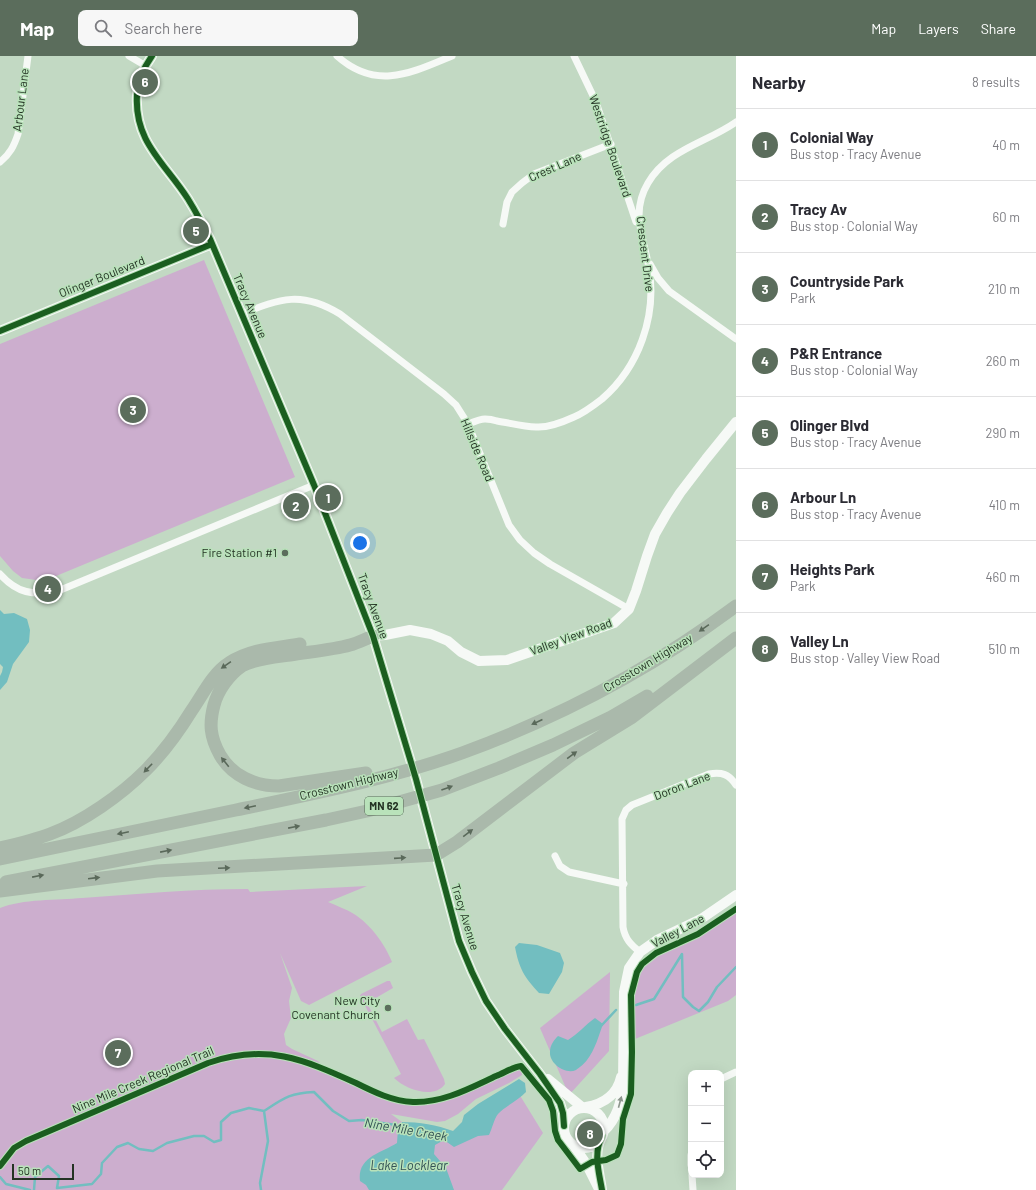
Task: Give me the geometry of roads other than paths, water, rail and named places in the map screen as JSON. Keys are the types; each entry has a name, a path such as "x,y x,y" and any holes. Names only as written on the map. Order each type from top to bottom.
{"highway":[{"name":"Crosstown Highway","path":"0,859 343,787 423,765 490,742 528,726 614,684 676,647 736,606"},
{"path":"373,636 349,645 251,662 234,672 227,679 216,699 211,716 210,728 214,743 227,766 255,783 268,786 279,786 357,775 398,764 443,755 490,742"},
{"path":"0,848 50,834 72,824 111,800 145,771 159,756 220,670 230,662 253,652 270,648 373,636"},
{"path":"0,891 157,871 436,855 456,842 574,753 631,718 736,638"},
{"name":"MN 62","path":"0,883 326,820 442,790 553,745 611,717 635,704 736,638"}],"street":[{"name":"Arbour Lane","path":"0,162 9,154 15,145 28,56"},
{"path":"129,56 146,66"},
{"name":"Tracy Avenue","path":"152,56 142,73 138,88 138,122 144,138 188,198 200,218 314,485 373,636 430,831 459,940 472,972 486,1001 540,1074 560,1104 563,1113 564,1126"},
{"path":"337,56 345,63 358,70 373,75 389,76 404,75 452,56"},
{"name":"Westridge Boulevard","path":"574,56 596,102 652,268 669,291 736,339"},
{"name":"Crescent Drive","path":"468,424 486,419 537,428 556,424 582,413 609,393 636,357 648,321 651,291 649,268 640,231 639,215 641,199 647,184 656,171 668,159 736,122"},
{"name":"Crest Lane","path":"503,224 507,202 512,192 534,174 611,144"},
{"name":"Olinger Boulevard","path":"0,330 212,244"},
{"name":"Hillside Road","path":"242,314 282,300 298,299 313,301 328,306 340,314 444,394 456,405 468,424 509,525 520,540 534,553 550,564 629,609"},
{"name":"Valley View Road","path":"373,636 410,630 431,634 448,641 461,652 479,661 507,660 614,623 629,609 655,534 667,513 706,458 736,422"},
{"path":"0,574 8,583 26,592 44,594 58,591 314,485"},
{"name":"Doron Lane","path":"624,884 622,819 626,810 632,805 709,774 725,774 732,779 736,785"},
{"path":"555,856 560,866 564,870 624,884 624,935 629,943 640,952"},
{"name":"Valley Lane","path":"603,1134 611,1124 622,1099 624,992 629,968 640,952 657,940 701,919 736,895"},
{"name":"Valley Lane","path":"583,1107 597,1105 613,1094 620,1080 623,1069"},
{"path":"724,1078 736,1072"},
{"name":"Tracy Avenue","path":"540,1074 583,1107"},
{"path":"599,1190 587,1165 574,1146 566,1138 564,1126 565,1120 573,1111 583,1107 597,1112 604,1123 603,1134 598,1144 597,1153 602,1190"},
{"path":"574,1146 581,1148 593,1145 603,1134"},
{"path":"692,1178 693,1190"}],"water":[{"path":"0,610 4,614 14,613 27,619 30,630 29,642 13,664 7,682 0,690 0,676 3,667 0,664"},
{"path":"519,943 537,945 560,953 564,963 562,972 549,994 539,993 529,982 523,972 518,961 515,947"},
{"path":"595,1018 603,1024 595,1047 587,1060 576,1070 572,1071 567,1071 558,1067 550,1056 551,1047 554,1041 558,1036 568,1040"},
{"name":"Lake Locklear","path":"519,1079 525,1083 526,1092 498,1114 489,1135 478,1136 454,1147 444,1140 435,1145 434,1154 446,1168 454,1190 369,1190 366,1185 360,1181 362,1166 366,1161 377,1153 397,1143 398,1129 402,1122 428,1124 453,1131 462,1122 464,1115 478,1104"}],"waterway":[{"name":"Nine Mile Creek","path":"636,1005 654,999 682,954 683,997 699,1011 708,1002 717,987 736,967"},
{"name":"Nine Mile Creek","path":"601,1026 616,1010"},
{"name":"Nine Mile Creek","path":"34,1190 35,1177 48,1166 59,1176 57,1188 92,1184 101,1174 102,1163 117,1147 128,1143 139,1149 153,1151 167,1143 194,1136 204,1136 214,1142 221,1140 221,1122 231,1113 249,1108 264,1111 293,1095 314,1092 333,1111 349,1121 362,1120 403,1126"},
{"path":"261,1190 260,1183 268,1141 264,1111"},
{"name":"Nine Mile Creek","path":"0,1177 6,1184 30,1190"}],"place":[{"name":"Arbour Ln","path":"145,82"},
{"name":"Olinger Blvd","path":"196,231"},
{"name":"Countryside Park","path":"133,410"},
{"name":"Colonial Way","path":"328,498"},
{"name":"Tracy Av","path":"296,506"},
{"name":"Fire Station #1","path":"285,553"},
{"name":"P&R Entrance","path":"48,589"},
{"name":"New City Covenant Church","path":"388,1008"},
{"name":"Heights Park","path":"118,1053"},
{"name":"Valley Ln","path":"590,1134"}]}
